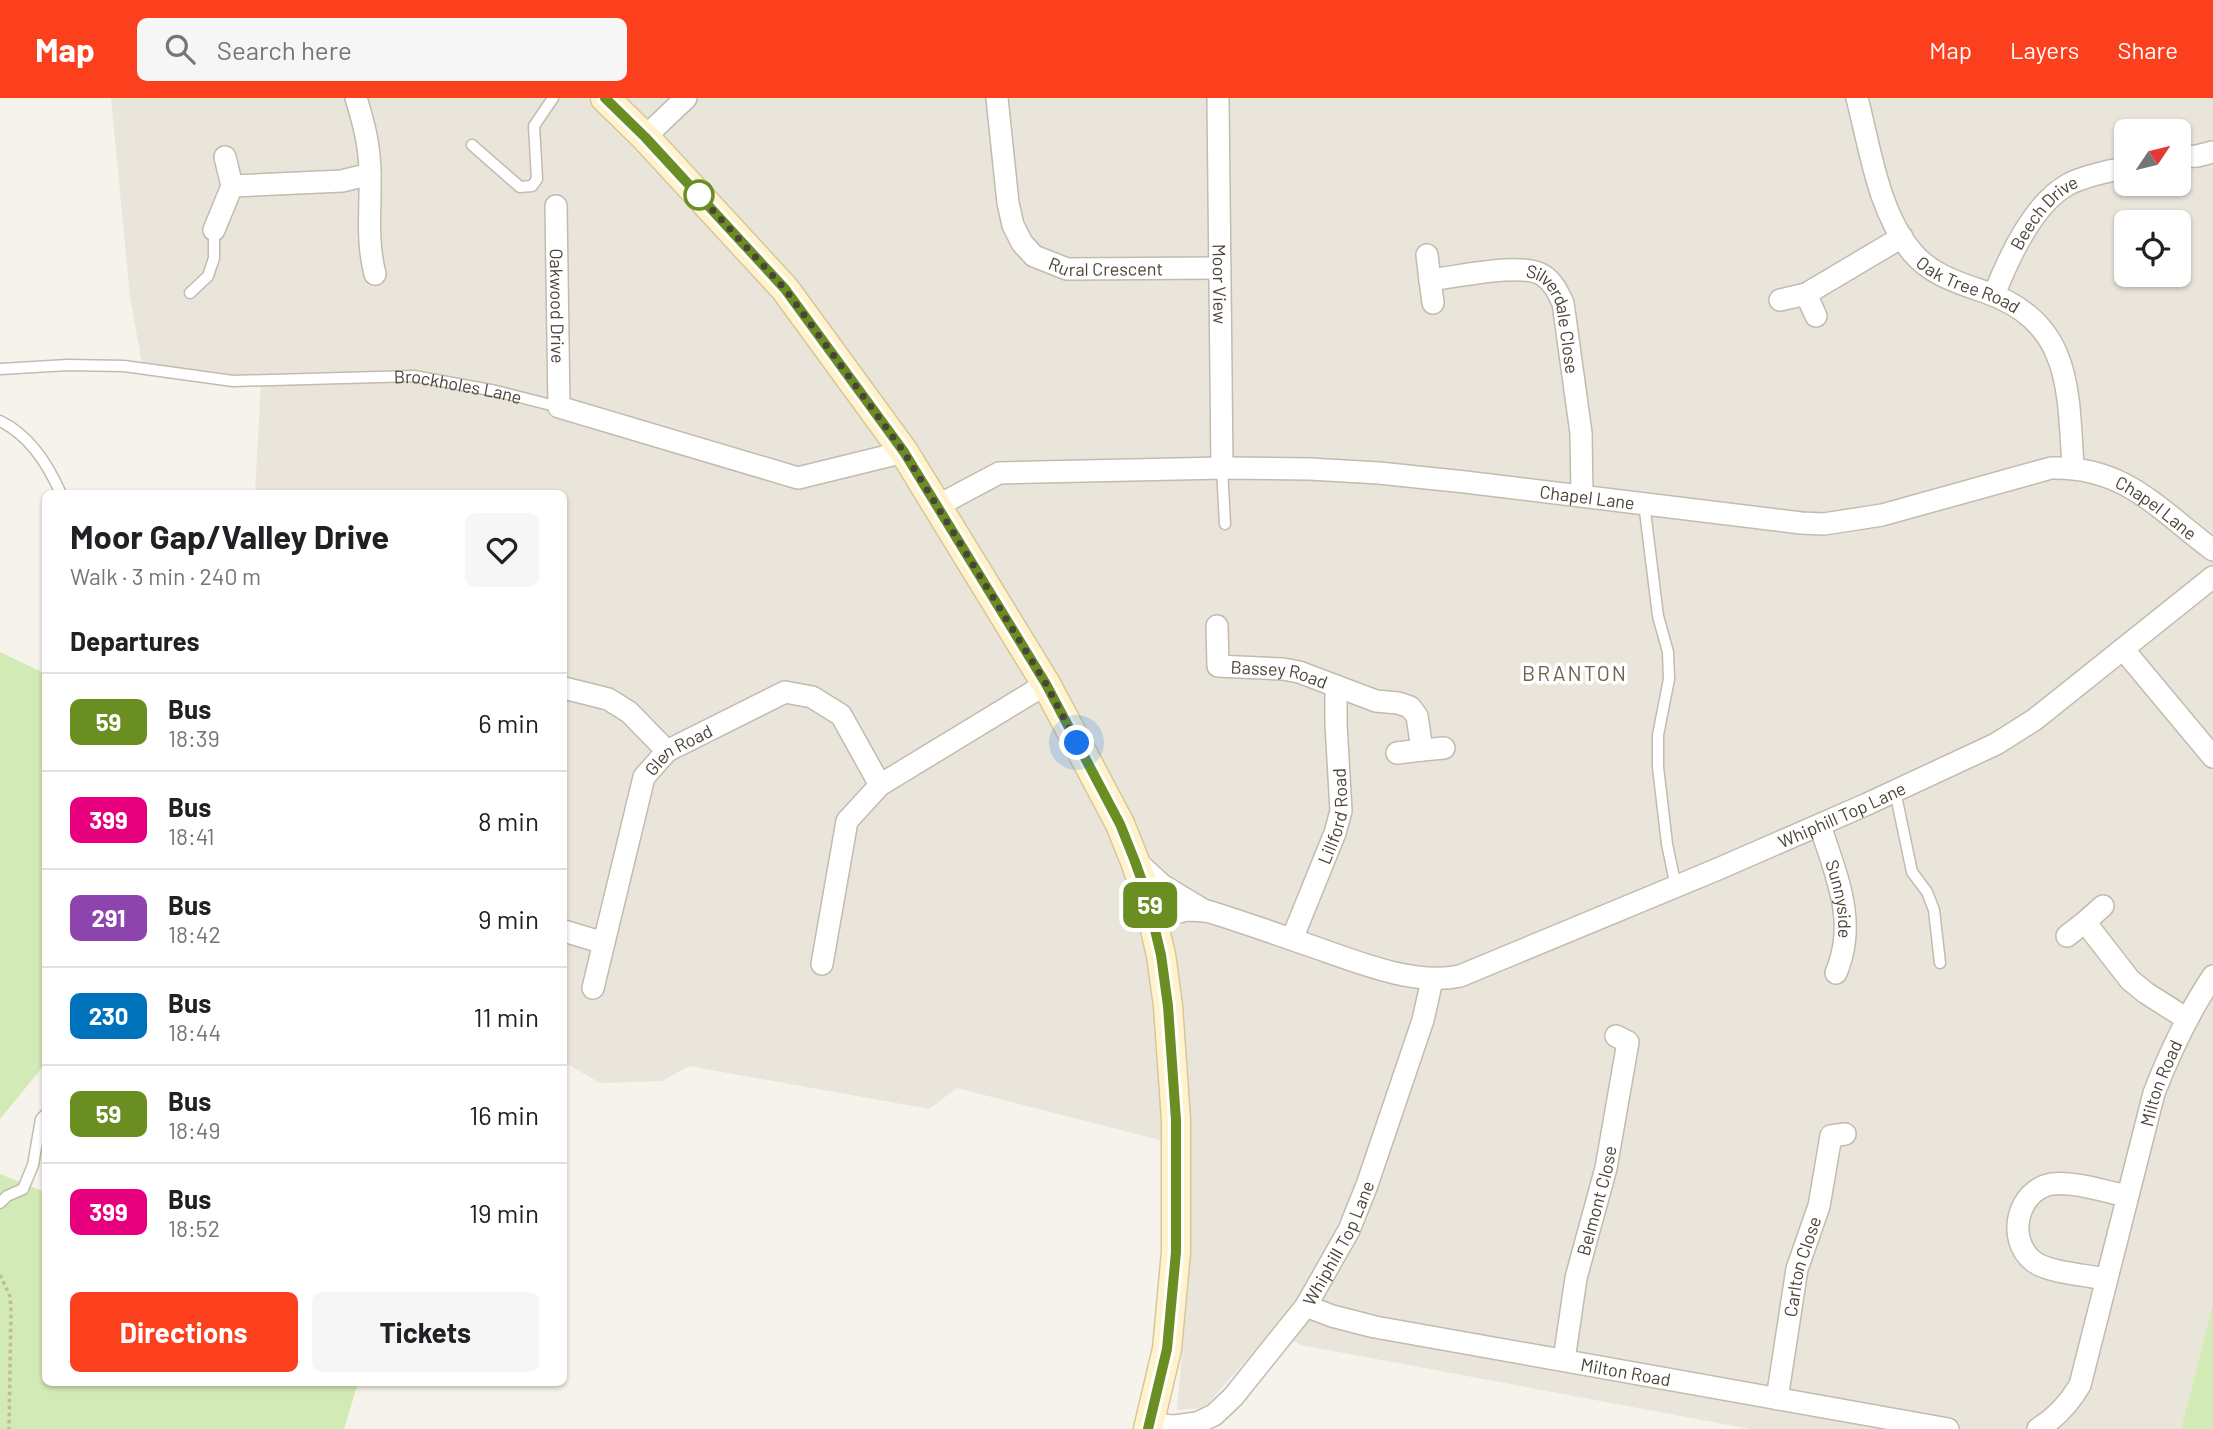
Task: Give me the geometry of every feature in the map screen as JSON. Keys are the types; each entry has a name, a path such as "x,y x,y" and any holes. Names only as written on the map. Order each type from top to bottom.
{"main road":[{"path":"605,98 645,137 785,289 904,452 1046,684 1120,824 1153,918 1161,955 1168,1006 1176,1120 1176,1252 1167,1349 1149,1427"}],"street":[{"path":"356,98 367,134 370,174 369,250 375,274"},
{"path":"645,137 686,98"},
{"name":"Rural Crescent","path":"997,98 1008,203 1013,225 1022,243 1034,256 1067,269 1220,268"},
{"name":"Moor View","path":"1218,98 1222,468"},
{"name":"Oak Tree Road","path":"1857,98 1886,207 1912,252 1927,267 1947,279 1994,295 2029,315 2054,347 2068,391 2073,467"},
{"path":"2191,156 2213,152"},
{"path":"214,230 232,186 225,157"},
{"path":"232,186 342,181 370,174"},
{"name":"Beech Drive","path":"1994,295 2003,271 2038,211 2068,184 2106,182 2114,176"},
{"name":"Oakwood Drive","path":"556,206 559,407"},
{"path":"1780,300 1807,294 1902,237"},
{"path":"1427,255 1433,303"},
{"name":"Silverdale Close","path":"1430,281 1528,269 1544,275 1554,285 1563,303 1581,433 1582,495"},
{"path":"1807,294 1816,316"},
{"name":"Brockholes Lane","path":"559,407 798,478 904,452"},
{"name":"Chapel Lane","path":"937,506 999,473 1222,468 1310,469 1379,473 1824,524 1882,515 2051,468 2073,467 2092,470 2130,486 2213,550"},
{"name":"Whiphill Top Lane","path":"1153,918 1187,910 1205,911 1348,959 1432,980 1460,976 1820,825 2012,735 2213,577"},
{"name":"Bassey Road","path":"1217,626 1212,666 1299,672 1376,701 1398,702 1410,707 1418,716 1433,749 1397,753"},
{"path":"2123,649 2213,757"},
{"path":"822,964 846,821 880,785 1046,684"},
{"name":"Lillford Road","path":"1292,939 1335,833 1341,811 1336,687"},
{"path":"567,689 608,699 629,712 667,751"},
{"name":"Glen Road","path":"593,988 644,777 667,751 785,692 812,697 841,715 880,785"},
{"name":"Sunnyside","path":"1820,825 1846,915 1846,964"},
{"path":"1134,859 1162,885 1205,911"},
{"path":"2067,936 2103,906"},
{"path":"2085,922 2130,980 2188,1019"},
{"path":"567,932 604,943"},
{"name":"Milton Road","path":"2038,1429 2053,1420 2069,1404 2080,1385 2154,1093 2188,1019 2213,976"},
{"name":"Whiphill Top Lane","path":"1149,1427 1197,1423 1214,1416 1233,1397 1306,1306 1349,1230 1367,1185 1423,1020 1432,980"},
{"name":"Belmont Close","path":"1563,1360 1576,1278 1606,1168 1628,1040"},
{"name":"Carlton Close","path":"1777,1399 1797,1269 1819,1206 1832,1133"},
{"path":"2106,1279 2043,1267 2031,1260 2018,1233 2018,1216 2026,1201 2037,1190 2052,1184 2067,1184 2127,1196"},
{"name":"Milton Road","path":"1306,1306 1332,1316 1375,1326 1948,1429"}],"lane":[{"path":"472,146 520,187 532,186 537,180 534,126 553,98"},
{"path":"190,293 208,276 214,258 214,230"},
{"name":"Brockholes Lane","path":"0,369 68,365 124,366 233,381 414,376 496,391 559,407"},
{"path":"0,421 13,428 37,450 59,490"},
{"path":"1222,468 1225,524"},
{"path":"1644,503 1658,616 1668,652 1670,680 1658,735 1658,767 1667,844 1676,887"},
{"path":"1895,791 1912,872 1927,892 1934,910 1940,963"},
{"path":"0,1203 7,1196 23,1189 33,1165 42,1118"}],"path":[{"path":"0,1275 10,1296 11,1310 9,1429"}],"shaded area":[{"path":"111,98 2213,98 2213,1303 2181,1429 1750,1429 1301,1345 1273,1330 1204,1408 1177,1410 1189,1276 1183,1146 957,1088 929,1109 689,1066 662,1081 600,1083 567,1064 567,490 255,490 261,380 143,369 130,297"}],"green space":[{"path":"0,652 42,672 42,1068 0,1119"},
{"path":"0,1174 42,1191 42,1386 357,1386 344,1429 0,1429"},
{"path":"2213,1303 2213,1429 2181,1429"}],"bus line":[{"name":"59","path":"605,98 645,137 785,289 904,452 1046,684 1120,824 1146,892 1161,955 1168,1006 1176,1120 1176,1252 1167,1349 1148,1429"}],"district":[{"name":"BRANTON","path":"1575,672"}],"route":[{"path":"699,195 693,189 785,289 904,452 1046,684 1077,743"}]}
